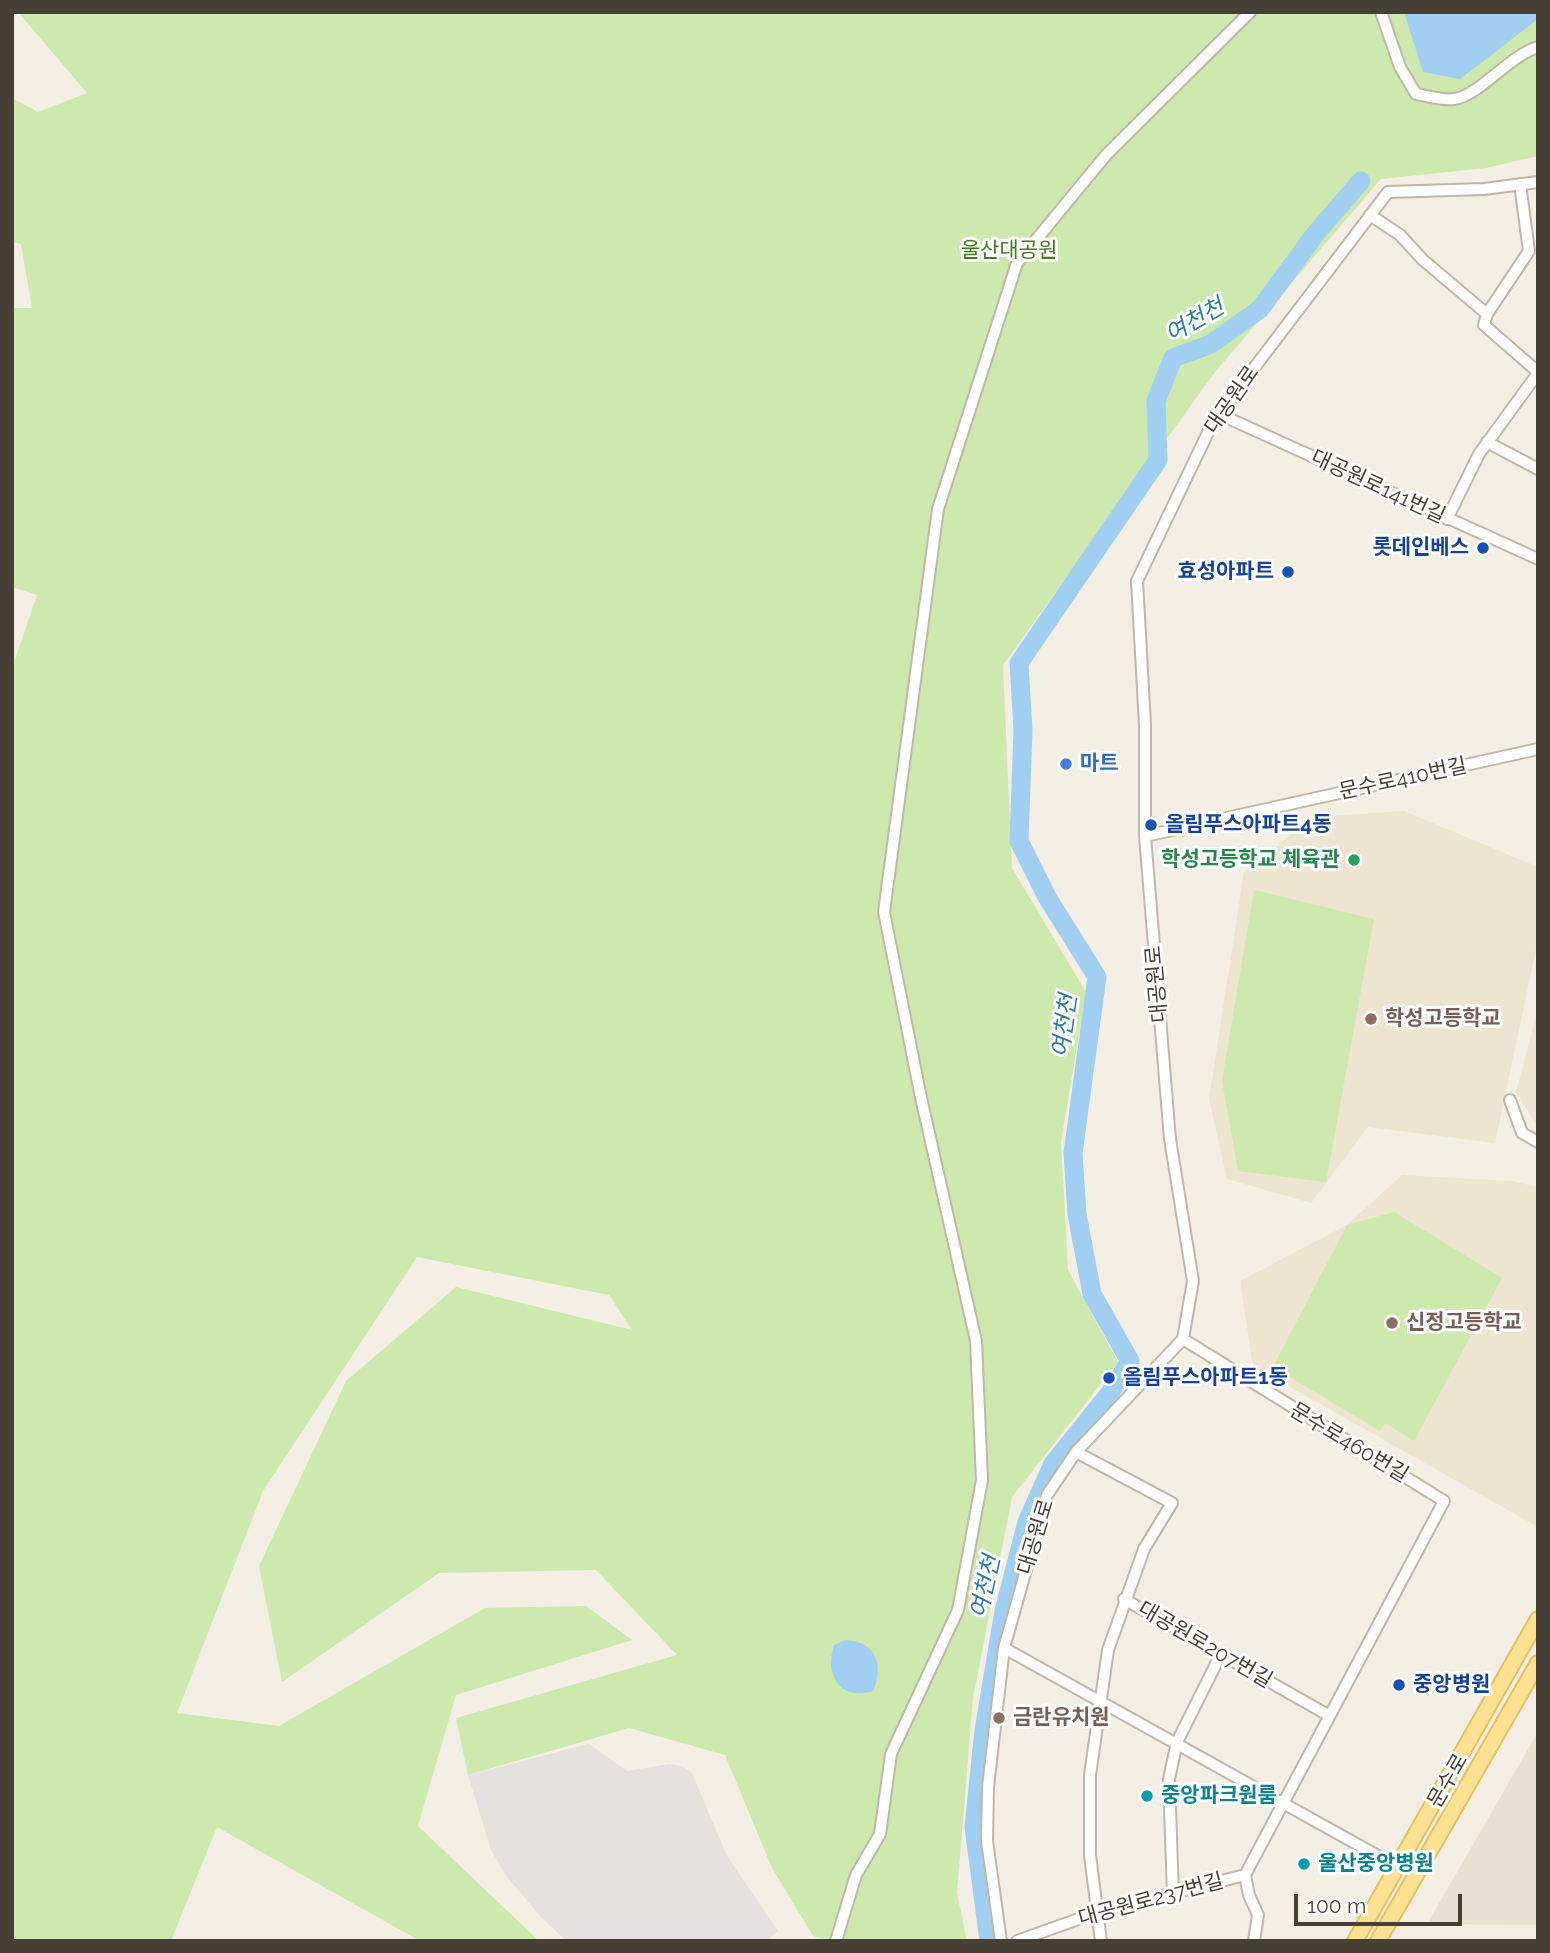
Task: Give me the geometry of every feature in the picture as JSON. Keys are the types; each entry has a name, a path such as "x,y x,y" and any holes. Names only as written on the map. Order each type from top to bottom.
{"main road":[{"name":"문수로","path":"1355,1941 1538,1619"},
{"path":"1521,1650 1538,1638"},
{"name":"문수로","path":"1378,1941 1536,1670"}],"street":[{"path":"836,1941 856,1875 880,1834 891,1754 958,1610 982,1480 976,1341 918,1084 884,912 938,509 1017,262 1106,155 1250,12"},
{"path":"1381,12 1400,67 1416,94 1456,100 1489,80 1523,51 1538,47"},
{"name":"대공원로","path":"1001,1941 987,1841 988,1787 1003,1648 1047,1495 1076,1452 1183,1339 1193,1282 1170,1139 1144,836 1145,725 1137,581 1219,414 1388,192 1484,189 1538,182"},
{"path":"1447,519 1488,442 1538,372 1484,325 1487,314 1533,253 1520,184"},
{"path":"1370,215 1400,235 1423,260 1487,314"},
{"name":"대공원로141번길","path":"1219,414 1538,559"},
{"path":"1488,442 1538,469"},
{"name":"문수로410번길","path":"1144,836 1538,749"},
{"path":"1510,1100 1522,1133 1538,1142"},
{"name":"문수로460번길","path":"1183,1339 1444,1501 1328,1715"},
{"name":"대공원로207번길","path":"1076,1452 1172,1503 1144,1549 1124,1599 1328,1715"},
{"path":"1101,1941 1090,1854 1090,1775 1108,1650 1124,1599"},
{"path":"1003,1648 1100,1699 1398,1867"},
{"path":"1172,1895 1169,1779 1177,1742 1222,1654"},
{"path":"1254,1941 1258,1915 1249,1895 1245,1875 1328,1715"},
{"name":"대공원로237번길","path":"1017,1941 1098,1912 1245,1875"}],"shaded area":[{"name":"학성고등학교","path":"1404,811 1538,867 1538,940 1495,1143 1368,1127 1311,1203 1227,1179 1209,1099 1244,872 1313,817"},
{"path":"1538,1009 1538,1128 1516,1092"},
{"name":"신정고등학교","path":"1402,1175 1512,1181 1538,1187 1538,1527 1253,1366 1240,1281 1347,1225"},
{"path":"1538,1732 1538,1925 1427,1924"},
{"path":"589,1744 627,1771 669,1764 682,1766 692,1773 727,1856 778,1931 766,1941 566,1941 541,1917 507,1877 491,1850 468,1775"}],"green space":[{"name":"울산대공원","path":"18,12 1538,12 1538,156 1486,168 1381,179 1215,372 1003,665 1012,868 1086,992 1061,1142 1068,1270 1118,1362 1012,1497 973,1698 957,1893 967,1941 835,1941 813,1936 772,1868 725,1755 629,1728 468,1775 456,1718 677,1655 596,1570 439,1573 282,1682 259,1566 346,1381 456,1287 632,1330 609,1295 417,1257 263,1491 177,1713 279,1726 485,1608 586,1606 632,1640 456,1695 418,1826 539,1941 420,1941 217,1827 171,1941 12,1941 12,668 37,595 12,587 12,308 32,308 21,244 12,242 12,98 38,112 87,93"},
{"path":"1254,890 1374,919 1326,1182 1238,1171 1222,1081"},
{"path":"1394,1212 1502,1278 1414,1441 1385,1423 1380,1431 1273,1367 1347,1225"}],"water":[{"path":"1404,12 1538,12 1538,19 1460,79 1423,72"},
{"path":"846,1640 865,1645 875,1657 878,1673 873,1691 852,1692 837,1683 831,1666 831,1656 834,1645"}],"waterway":[{"name":"여천천","path":"989,1941 974,1827 984,1730 1004,1611 1027,1522 1053,1464 1110,1393 1130,1361 1092,1294 1077,1214 1073,1153 1097,977 1047,897 1019,841 1023,730 1019,663 1158,460 1156,401 1173,358 1211,344 1260,309 1316,233 1361,181"}],"place":[{"name":"롯데인베스","path":"1483,548"},
{"name":"효성아파트","path":"1288,572"},
{"name":"마트","path":"1066,764"},
{"name":"올림푸스아파트4동","path":"1151,825"},
{"name":"학성고등학교 체육관","path":"1354,860"},
{"name":"학성고등학교","path":"1371,1019"},
{"name":"신정고등학교","path":"1392,1323"},
{"name":"올림푸스아파트1동","path":"1109,1378"},
{"name":"중앙병원","path":"1399,1685"},
{"name":"금란유치원","path":"999,1718"},
{"name":"중앙파크원룸","path":"1147,1796"},
{"name":"울산중앙병원","path":"1304,1864"}]}
